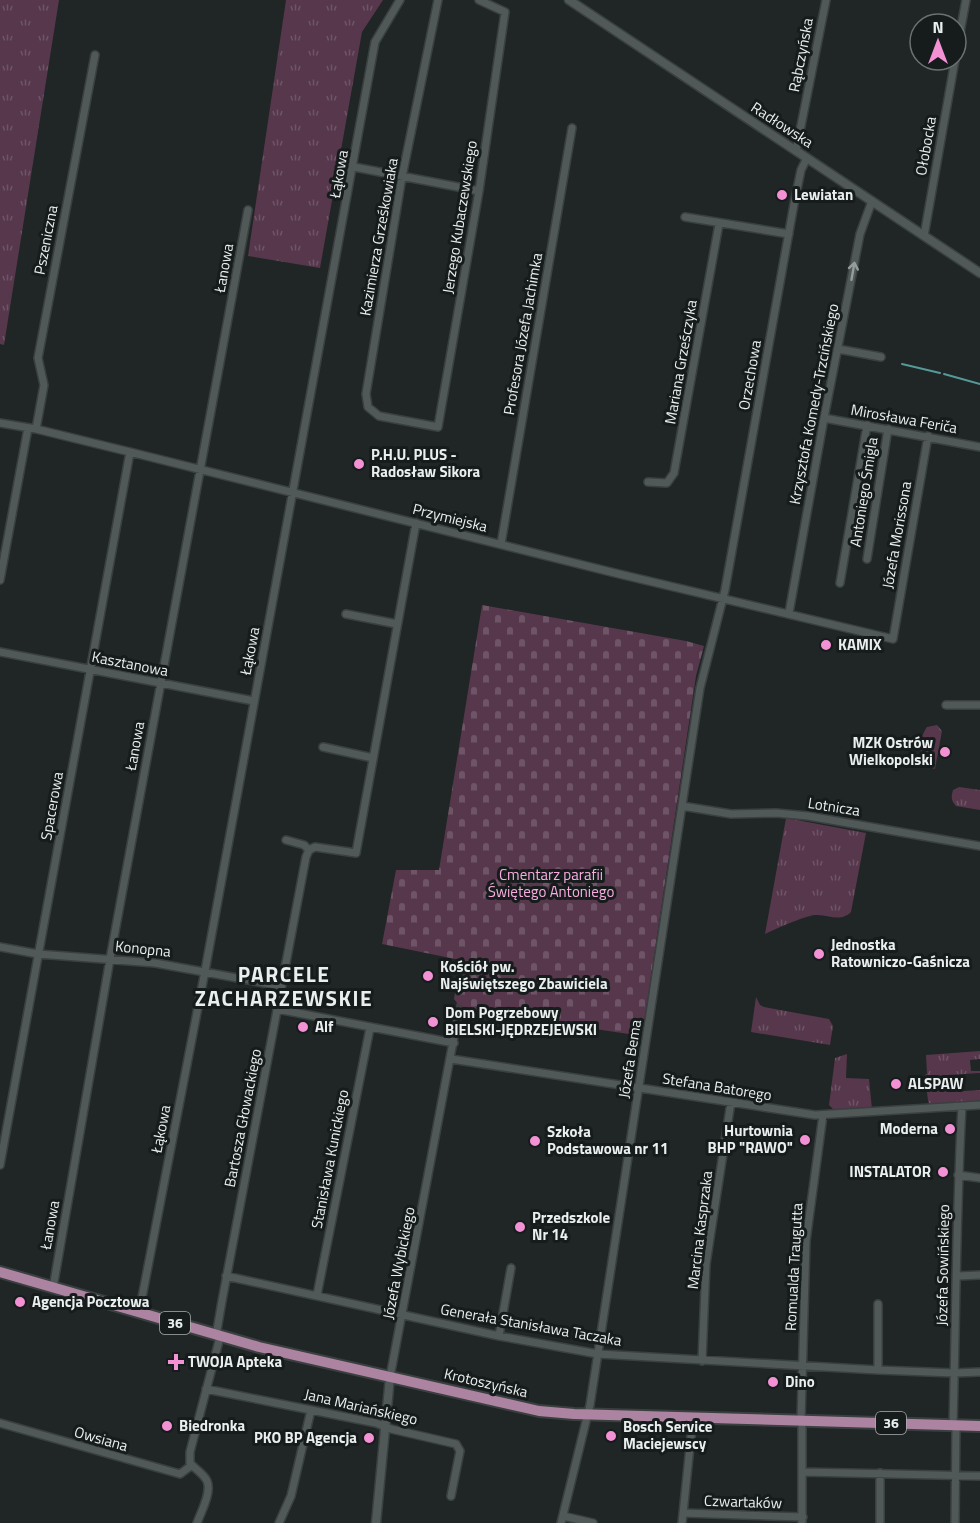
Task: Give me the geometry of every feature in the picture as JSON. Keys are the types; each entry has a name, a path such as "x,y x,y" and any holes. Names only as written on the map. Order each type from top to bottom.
{"main road":[{"name":"Krotoszyńska","path":"0,1272 217,1335 317,1361 538,1411 980,1426"}],"street":[{"name":"Łąkowa","path":"139,1312 354,168 375,42 400,0"},
{"name":"Kazimierza Grześkowiaka","path":"438,0 402,177 366,394 368,407 379,416 438,427"},
{"name":"Jerzego Kubaczewskiego","path":"438,427 479,191 505,12 479,0"},
{"name":"Radłowska","path":"569,0 980,273"},
{"name":"Rąbczyńska","path":"796,151 826,0"},
{"name":"Pszeniczna","path":"36,429 44,385 38,358 94,55"},
{"name":"Ołobocka","path":"924,236 953,72"},
{"name":"Profesora Józefa Jachimka","path":"501,544 572,128"},
{"name":"Orzechowa","path":"723,599 800,173 807,158"},
{"path":"354,168 479,191"},
{"name":"Krzysztofa Komedy-Trzcińskiego","path":"789,613 860,234 872,201"},
{"name":"Łanowa","path":"53,1288 110,959 248,210"},
{"path":"685,218 789,234"},
{"name":"Mariana Grześczyka","path":"648,482 667,483 674,473 719,224"},
{"path":"838,349 881,357"},
{"name":"Mirosława Feriča","path":"824,418 980,447"},
{"name":"Przymiejska","path":"0,423 36,429 893,639"},
{"path":"840,583 867,425"},
{"path":"0,580 27,428"},
{"name":"Antoniego Śmigla","path":"867,559 888,429"},
{"name":"Józefa Morissona","path":"893,639 928,436"},
{"name":"Spacerowa","path":"0,1165 130,452"},
{"path":"286,840 304,844 309,850 315,847 356,853 416,523"},
{"name":"Józefa Bema","path":"562,1520 589,1414 702,678 723,599"},
{"path":"346,614 397,624"},
{"name":"Kasztanowa","path":"0,652 254,701"},
{"path":"946,705 980,705"},
{"path":"323,747 373,758"},
{"name":"Lotnicza","path":"682,806 731,814 776,813 822,818 980,846"},
{"name":"Bartosza Głowackiego","path":"192,1465 189,1460 190,1447 219,1341 217,1335 226,1276 309,850"},
{"name":"Konopna","path":"0,947 38,954 155,963 281,986"},
{"path":"277,1009 454,1043"},
{"name":"Józefa Wybickiego","path":"376,1523 390,1377 459,1010"},
{"name":"Stanisława Kunickiego","path":"316,1295 370,1028"},
{"name":"Stefana Batorego","path":"451,1059 823,1115 980,1105"},
{"name":"Marcina Kasprzaka","path":"702,1361 706,1264 731,1102"},
{"name":"Józefa Sowińskiego","path":"955,1523 954,1373 958,1275 958,1175 962,1106"},
{"name":"Romualda Traugutta","path":"802,1520 802,1365 807,1233 823,1115"},
{"path":"958,1175 980,1178"},
{"path":"499,1336 510,1268"},
{"path":"958,1275 980,1275"},
{"name":"Generała Stanisława Taczaka","path":"226,1276 499,1336 598,1354 878,1370 980,1372"},
{"path":"878,1304 878,1370"},
{"name":"Jana Mariańskiego","path":"206,1389 376,1423 456,1444 459,1451 452,1496"},
{"path":"279,1523 291,1496 311,1410"},
{"path":"682,1523 693,1418"},
{"name":"Owsiana","path":"0,1423 180,1474 192,1465"},
{"path":"192,1465 208,1484 197,1523"},
{"path":"803,1472 980,1476"},
{"path":"880,1473 880,1523"},
{"name":"Czwartaków","path":"683,1514 745,1520 802,1520"},
{"path":"562,1520 593,1523"}],"green space":[{"path":"0,0 59,0 4,345 0,344"},
{"path":"286,0 383,0 362,32 320,268 248,256"},
{"name":"Cmentarz parafii Świętego Antoniego","path":"482,605 704,646 696,676 642,1036 455,1008 457,1003 454,999 460,960 382,944 396,870 439,870"},
{"path":"937,725 942,731 935,769 924,763 921,745 927,727"},
{"path":"959,787 980,790 980,810 956,806 952,801 952,795 953,790"},
{"path":"786,818 866,833 851,912 838,918 810,916 765,934"},
{"path":"756,997 760,1005 764,1007 829,1019 833,1026 830,1045 751,1032"},
{"path":"980,1051 980,1059 970,1060 971,1071 980,1071 980,1073 948,1075 949,1092 980,1090 980,1102 930,1105 925,1075 927,1074 926,1055"},
{"path":"847,1054 846,1078 869,1079 872,1109 835,1111 829,1105 835,1058"}],"waterway":[{"path":"902,364 940,373"},
{"path":"944,374 980,384"}],"place":[{"name":"Lewiatan","path":"782,195"},
{"name":"P.H.U. PLUS - Radosław Sikora","path":"359,464"},
{"name":"KAMIX","path":"826,645"},
{"name":"MZK Ostrów Wielkopolski","path":"945,752"},
{"name":"Jednostka Ratowniczo-Gaśnicza","path":"819,954"},
{"name":"Kościół pw. Najświętszego Zbawiciela","path":"428,976"},
{"name":"Dom Pogrzebowy BIELSKI-JĘDRZEJEWSKI","path":"433,1022"},
{"name":"Alf","path":"303,1027"},
{"name":"ALSPAW","path":"896,1084"},
{"name":"Moderna","path":"950,1129"},
{"name":"Hurtownia BHP \"RAWO\"","path":"805,1140"},
{"name":"Szkoła Podstawowa nr 11","path":"535,1141"},
{"name":"INSTALATOR","path":"943,1172"},
{"name":"Przedszkole Nr 14","path":"520,1227"},
{"name":"Agencja Pocztowa","path":"20,1302"},
{"name":"TWOJA Apteka","path":"176,1362"},
{"name":"Dino","path":"773,1382"},
{"name":"Biedronka","path":"167,1426"},
{"name":"Bosch Service Maciejewscy","path":"611,1436"},
{"name":"PKO BP Agencja","path":"369,1438"}],"district":[{"name":"PARCELE ZACHARZEWSKIE","path":"284,987"}]}
